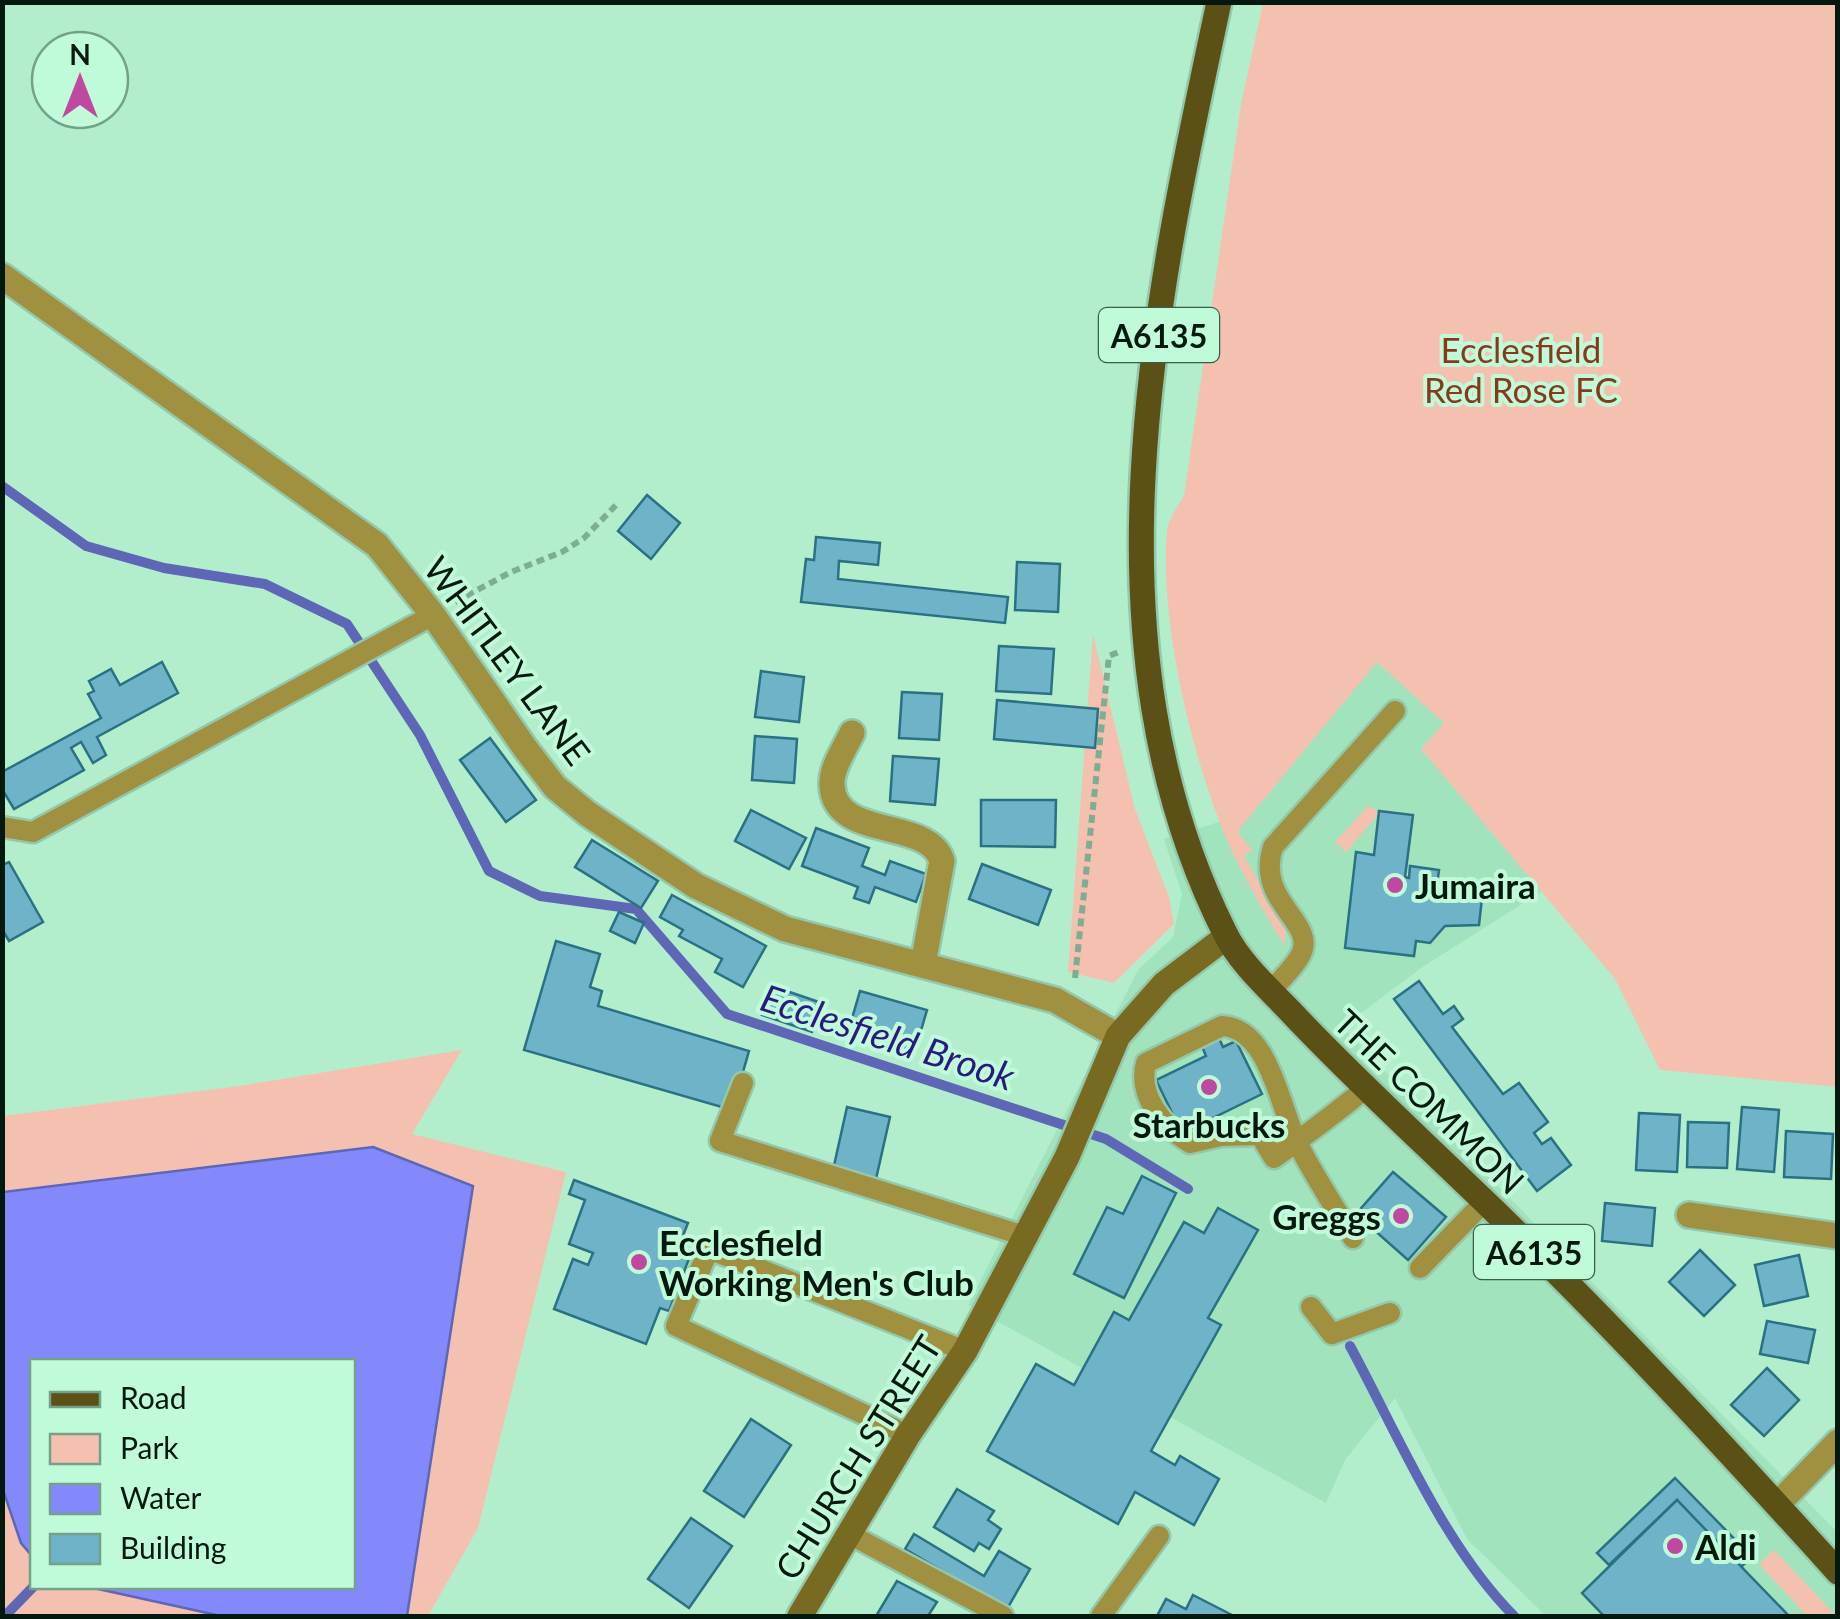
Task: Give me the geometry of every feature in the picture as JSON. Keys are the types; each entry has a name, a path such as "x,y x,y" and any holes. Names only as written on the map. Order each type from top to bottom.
{"main road":[{"name":"A6135","path":"1219,2 1188,146 1156,348 1140,547 1144,642 1157,735 1172,794 1226,937"},
{"name":"THE COMMON","path":"1226,937 1271,991 1485,1201 1838,1572"},
{"name":"CHURCH STREET","path":"800,1616 908,1434 965,1351 1028,1237 1118,1036 1164,984 1226,937"}],"street":[{"name":"WHITLEY LANE","path":"2,276 377,545 433,615 555,787 640,853 744,912 785,929 1007,985 1072,1009 1118,1036"},
{"path":"852,733 831,782 835,798 851,814 883,829 928,840 939,850 942,861 923,964"},
{"path":"1689,1216 1838,1236"},
{"path":"1777,1505 1838,1442"}],"lane":[{"path":"2,827 33,832 433,615"},
{"path":"1271,991 1303,952 1304,932 1271,889 1266,868 1273,847 1395,710"},
{"path":"1353,1238 1296,1142 1266,1065 1252,1042 1234,1026 1222,1026 1146,1063 1146,1092 1157,1114 1177,1135 1190,1143 1221,1136 1260,1135 1274,1158 1296,1142 1366,1088"},
{"path":"743,1083 720,1141 1028,1237"},
{"path":"1420,1268 1485,1201"},
{"path":"908,1434 676,1326 708,1248 965,1351"},
{"path":"1312,1308 1332,1334 1390,1313"},
{"path":"851,1535 1003,1616"},
{"path":"1101,1616 1159,1536"}],"path":[{"path":"433,615 511,572 562,552 584,538 618,502"},
{"path":"1072,1009 1109,656 1144,642"}],"shaded area":[{"path":"1366,652 1445,723 1421,749 1544,890 1424,966 1357,1016 1346,1031 1837,1532 1837,1616 1546,1616 1467,1539 1395,1398 1345,1460 1326,1503 968,1305 1138,970 1173,937 1182,894 1164,839 1219,822"}],"green space":[{"name":"Ecclesfield Red Rose FC","path":"1263,3 1837,3 1837,1087 1660,1070 1615,979 1421,749 1444,723 1377,662 1237,832 1252,849 1244,856 1286,930 1284,945 1241,870 1208,791 1187,718 1172,639 1166,563 1168,526 1184,496 1241,104"},
{"path":"1093,634 1135,809 1169,897 1174,924 1114,983 1068,972"},
{"path":"1369,805 1379,814 1346,852 1335,842"},
{"path":"462,1050 412,1134 566,1172 478,1528 428,1616 3,1616 2,1116 239,1086"},
{"path":"1774,1550 1836,1616 1807,1616 1759,1564"}],"water":[{"path":"373,1147 473,1186 407,1616 221,1616 98,1589 355,1589 355,1359 30,1359 30,1554 21,1543 3,1490 3,1192"}],"building":[{"path":"647,495 680,523 651,559 618,531"},
{"path":"816,537 880,543 878,565 839,561 838,579 1008,597 1005,623 801,602 806,559 814,560"},
{"path":"1017,562 1060,564 1058,612 1015,610"},
{"path":"999,646 1054,649 1051,694 996,691"},
{"path":"162,662 178,693 97,737 106,755 93,763 81,742 71,748 84,770 14,809 2,789 2,772 101,718 88,694 94,691 89,681 111,669 120,685"},
{"path":"761,671 804,677 799,722 755,717"},
{"path":"902,692 942,694 939,740 899,738"},
{"path":"997,700 1098,709 1095,748 994,739"},
{"path":"755,736 797,739 794,783 752,780"},
{"path":"490,738 536,800 506,822 460,760"},
{"path":"893,756 939,759 935,805 890,801"},
{"path":"981,800 1056,800 1055,847 981,846"},
{"path":"751,810 806,838 789,869 735,841"},
{"name":"Jumaira","path":"1379,811 1413,815 1405,877 1409,878 1410,866 1439,870 1436,892 1482,898 1479,925 1445,926 1430,943 1416,941 1414,956 1345,948 1356,852 1374,855"},
{"path":"816,828 869,848 862,866 885,875 890,861 926,874 916,902 875,887 869,903 854,898 858,887 802,866"},
{"path":"592,840 658,881 641,908 575,867"},
{"path":"9,862 43,922 9,941 2,929 2,865"},
{"path":"982,864 1051,890 1038,925 969,899"},
{"path":"672,895 766,946 743,987 715,972 722,959 679,936 683,930 660,917"},
{"path":"619,912 644,923 635,943 610,931"},
{"path":"556,941 600,954 590,987 602,991 598,1006 749,1051 732,1110 524,1050"},
{"path":"1419,981 1443,1014 1454,1006 1463,1019 1452,1027 1503,1094 1519,1083 1548,1122 1534,1133 1542,1144 1551,1138 1571,1165 1537,1191 1394,999"},
{"path":"772,986 822,1003 812,1032 762,1015"},
{"path":"860,991 927,1010 915,1051 848,1032"},
{"name":"Starbucks","path":"1218,1036 1223,1047 1236,1041 1262,1094 1182,1133 1156,1080 1206,1056 1201,1044"},
{"path":"847,1107 890,1117 876,1179 833,1170"},
{"path":"1742,1107 1779,1110 1774,1172 1737,1169"},
{"path":"1639,1113 1680,1115 1677,1172 1636,1170"},
{"path":"1688,1122 1729,1123 1727,1168 1687,1167"},
{"path":"1786,1131 1833,1134 1831,1179 1784,1177"},
{"name":"Greggs","path":"1393,1172 1446,1217 1408,1260 1356,1214"},
{"path":"1142,1176 1176,1193 1124,1298 1074,1274 1107,1207 1123,1214"},
{"name":"Ecclesfield Working Men's Club","path":"574,1180 688,1223 677,1251 690,1256 669,1311 660,1308 646,1344 554,1309 573,1259 588,1265 593,1253 569,1244 585,1200 569,1194"},
{"path":"1605,1203 1655,1208 1652,1246 1602,1241"},
{"path":"1218,1208 1258,1230 1208,1318 1221,1325 1151,1451 1175,1465 1180,1456 1219,1479 1194,1525 1135,1492 1118,1524 987,1451 1036,1364 1074,1385 1114,1312 1129,1320 1184,1222 1204,1233"},
{"path":"1700,1250 1735,1285 1704,1316 1669,1282"},
{"path":"1799,1255 1808,1296 1764,1306 1755,1265"},
{"path":"1767,1321 1815,1330 1808,1363 1760,1354"},
{"path":"1767,1368 1799,1400 1764,1436 1731,1405"},
{"path":"751,1419 791,1445 744,1517 704,1491"},
{"path":"1675,1478 1752,1557 1741,1567 1677,1500 1609,1565 1597,1553"},
{"path":"957,1489 994,1511 988,1520 1001,1529 989,1549 979,1543 974,1551 934,1527"},
{"name":"Aldi","path":"1677,1500 1789,1616 1604,1616 1582,1593"},
{"path":"691,1518 732,1546 689,1608 648,1579"},
{"path":"914,1534 984,1576 999,1551 1030,1569 1007,1609 905,1549"},
{"path":"897,1581 937,1602 928,1616 876,1616"},
{"path":"1193,1595 1234,1616 1157,1616 1166,1599 1186,1609"}],"waterway":[{"name":"Ecclesfield Brook","path":"2,486 86,546 164,568 265,584 347,624 420,735 489,871 540,896 636,909 727,1014 1106,1139 1188,1189"},
{"name":"Ecclesfield Brook","path":"1350,1346 1444,1523 1465,1557 1514,1616"},
{"path":"5,1616 31,1589"}],"place":[{"name":"Jumaira","path":"1395,885"},
{"name":"Starbucks","path":"1209,1087"},
{"name":"Greggs","path":"1401,1216"},
{"name":"Ecclesfield Working Men's Club","path":"639,1262"},
{"name":"Aldi","path":"1675,1546"}]}
